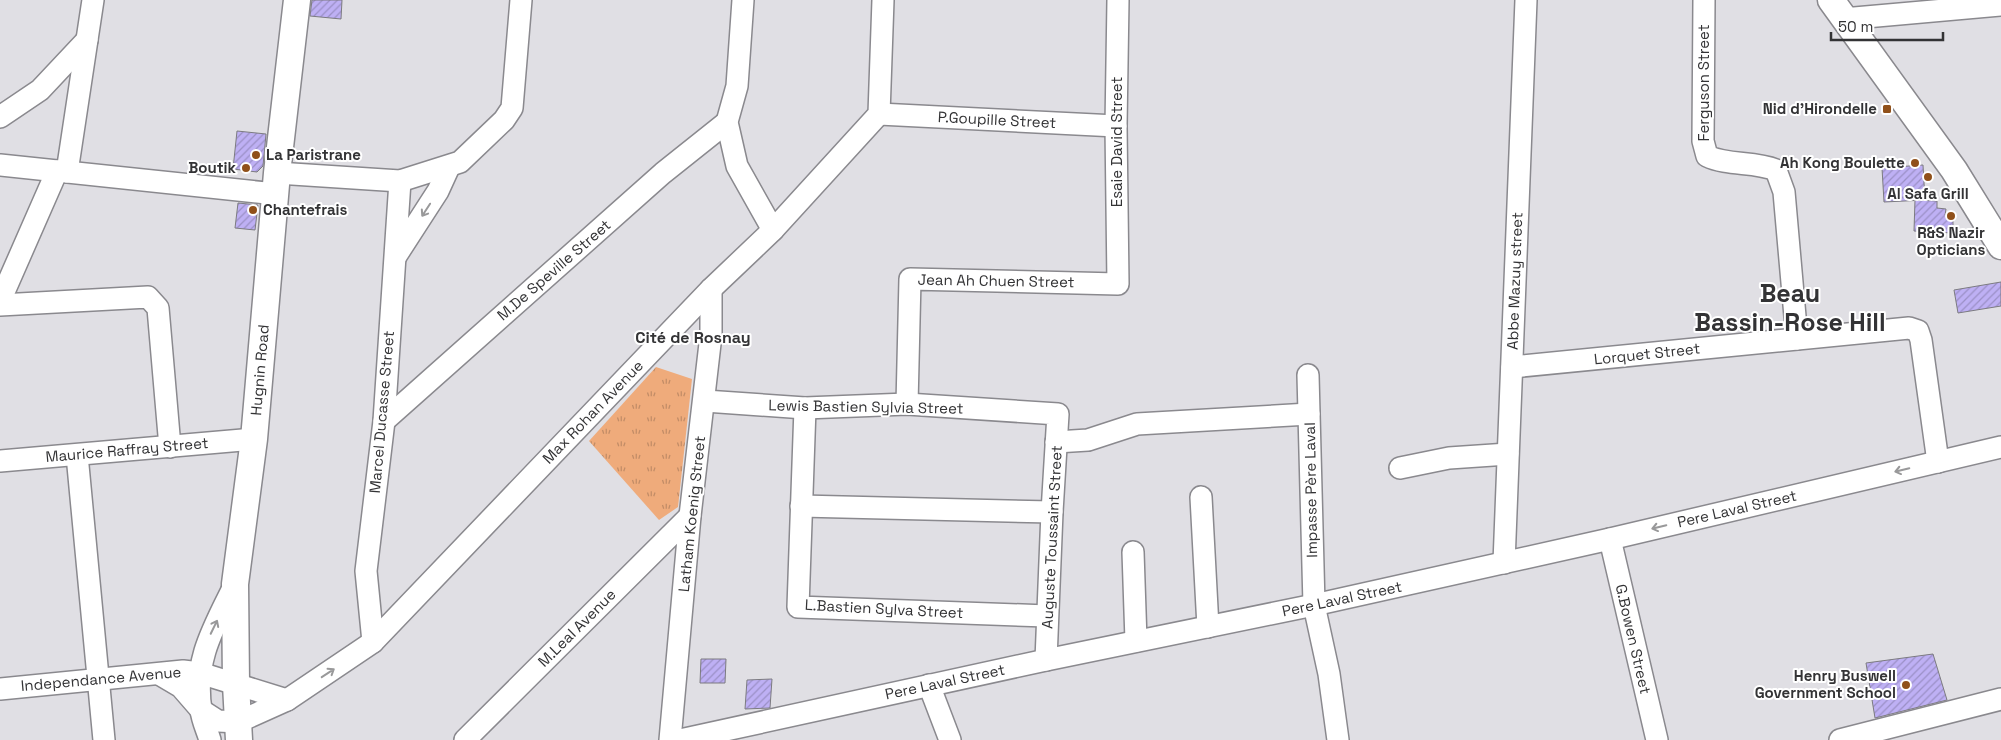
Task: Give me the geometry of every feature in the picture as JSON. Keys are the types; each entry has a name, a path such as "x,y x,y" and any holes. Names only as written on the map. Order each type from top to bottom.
{"main road":[{"name":"Hugnin Road","path":"239,731 236,684 235,584 254,439 277,184 297,0"},
{"path":"1837,9 1954,170 2001,246"}],"street":[{"path":"93,0 62,171 0,303 148,297 158,308 170,447"},
{"path":"395,258 455,164 504,120 512,108 521,0"},
{"path":"743,0 737,86 727,122 737,166 773,230"},
{"path":"879,114 883,0"},
{"name":"Esaie David Street","path":"1118,0 1116,126 1118,284"},
{"name":"Abbe Mazuy street","path":"1504,563 1526,0"},
{"name":"Ferguson Street","path":"1704,0 1703,142 1707,156 1715,160 1763,164 1776,170 1781,180 1784,192 1797,339"},
{"path":"1837,9 2001,5"},
{"path":"0,117 40,90 87,40"},
{"name":"P.Goupille Street","path":"879,114 1116,126"},
{"name":"Max Rohan Avenue","path":"239,731 373,642 711,289 773,230 879,114"},
{"name":"M.De Speville Street","path":"384,420 663,174 727,122"},
{"path":"0,164 62,171 277,184 400,182 455,164"},
{"name":"Marcel Ducasse Street","path":"373,642 366,571 384,420 400,182"},
{"name":"Jean Ah Chuen Street","path":"907,404 910,279 1118,284"},
{"name":"Latham Koenig Street","path":"683,739 690,516 705,402 711,335 711,289"},
{"name":"Lorquet Street","path":"1512,368 1909,328 1918,331 1921,340 1938,462"},
{"name":"Impasse Père Laval","path":"1308,376 1314,605 1329,674 1338,740"},
{"name":"Lewis Bastien Sylvia Street","path":"705,402 806,408 907,404 1058,414"},
{"name":"L.Bastien Sylva Street","path":"806,408 798,608 1047,616"},
{"name":"Auguste Toussaint Street","path":"1046,660 1058,414"},
{"path":"1056,442 1088,440 1137,424 1309,414"},
{"name":"Maurice Raffray Street","path":"0,460 254,439"},
{"name":"Pere Laval Street","path":"683,739 1504,563 2001,447"},
{"path":"1400,468 1449,458 1508,454"},
{"path":"77,455 104,740"},
{"path":"1201,497 1208,627"},
{"path":"801,506 1052,512"},
{"name":"M.Leal Avenue","path":"465,740 690,516"},
{"name":"G.Bowen Street","path":"1610,539 1657,740"},
{"path":"1133,552 1136,641"},
{"path":"210,740 201,710 200,673 206,644 235,584"},
{"name":"Independance Avenue","path":"0,689 182,671 200,673 287,700"},
{"path":"159,674 181,687 201,710 239,731"},
{"path":"930,685 950,740"},
{"path":"1840,740 2001,699"}],"green space":[{"path":"656,367 692,379 678,507 659,520 589,441"}],"building":[{"path":"312,0 342,0 341,19 310,16"},
{"path":"237,131 266,134 263,166 257,172 233,169"},
{"path":"1923,165 1925,200 1884,202 1882,168"},
{"path":"1915,200 1937,201 1937,208 1946,209 1945,215 1953,215 1953,233 1914,231"},
{"path":"238,203 258,205 255,230 235,228"},
{"path":"2001,282 2001,306 1958,313 1954,290"},
{"name":"Henry Buswell Government School","path":"1933,654 1947,700 1875,718 1866,663"},
{"path":"701,659 726,659 725,683 700,683"},
{"path":"772,679 770,708 745,709 747,680"}],"place":[{"name":"Nid d'Hirondelle","path":"1887,109"},
{"name":"La Paristrane","path":"256,155"},
{"name":"Ah Kong Boulette","path":"1915,163"},
{"name":"Boutik","path":"246,168"},
{"name":"Al Safa Grill","path":"1928,177"},
{"name":"Chantefrais","path":"253,210"},
{"name":"R&S Nazir Opticians","path":"1951,216"},
{"name":"Henry Buswell Government School","path":"1906,685"}],"district":[{"name":"Beau Bassin-Rose Hill","path":"1790,308"},
{"name":"Cité de Rosnay","path":"693,337"}]}
